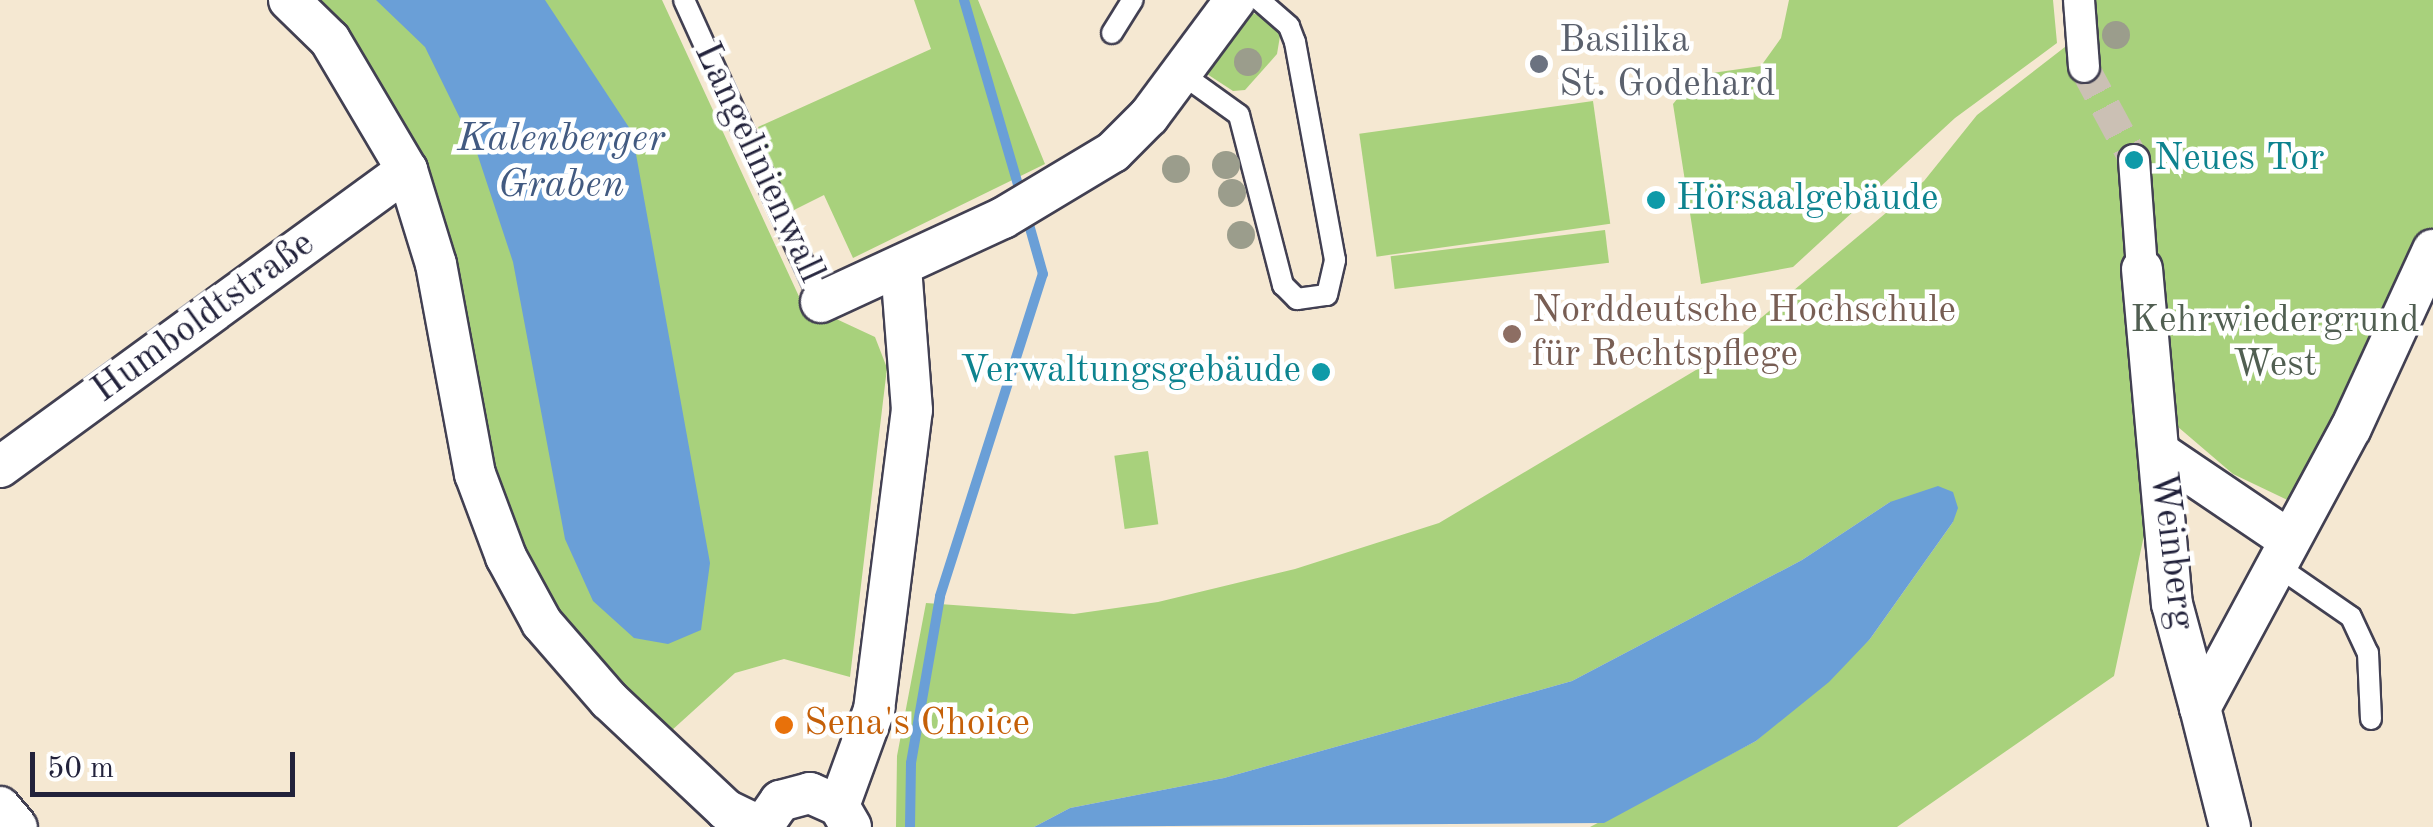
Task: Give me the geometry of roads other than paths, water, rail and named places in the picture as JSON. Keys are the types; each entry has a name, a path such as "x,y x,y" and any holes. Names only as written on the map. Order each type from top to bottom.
{"street":[{"path":"289,0 330,40 407,170 436,264 476,474 506,557 542,623 609,700 726,810 761,827 780,802 794,794 826,797 845,817"},
{"name":"Langelinienwall","path":"821,302 1003,218 1113,152 1182,74 1235,0"},
{"path":"2079,0 2084,67"},
{"name":"Weinberg","path":"2134,160 2172,604 2230,827"},
{"name":"Humboldtstraße","path":"0,467 407,170"},
{"name":"Weinberg","path":"2200,708 2351,428 2433,250"},
{"path":"845,817 874,710 912,410 901,268"},
{"name":"Weinberg","path":"2159,452 2283,553"},
{"path":"0,807 17,827"}],"lane":[{"name":"Langelinienwall","path":"684,0 821,302"},
{"path":"1112,33 1133,0"},
{"path":"1182,74 1238,115 1283,286 1297,299 1326,295 1335,260 1296,42 1289,26 1259,0"},
{"path":"2283,553 2351,617 2368,653 2371,719"}],"water":[{"name":"Kalenberger Graben","path":"376,0 545,0 632,132 710,563 701,630 668,644 634,638 593,601 565,539 513,262 477,153 425,47"},
{"path":"1938,486 1953,492 1958,508 1953,522 1870,639 1829,682 1756,741 1604,823 1034,827 1070,808 1224,778 1572,681 1802,560 1890,502"}],"waterway":[{"path":"964,0 1022,198"},
{"path":"910,827 911,763 940,596 1043,274 1026,214"}],"tunnel":[{"path":"2084,67 2134,160"}],"place":[{"name":"Basilika St. Godehard","path":"1539,64"},
{"name":"Neues Tor","path":"2134,160"},
{"name":"Hörsaalgebäude","path":"1656,200"},
{"name":"Norddeutsche Hochschule für Rechtspflege","path":"1512,334"},
{"name":"Verwaltungsgebäude","path":"1321,372"},
{"name":"Sena's Choice","path":"784,725"}],"park label":[{"name":"Kehrwiedergrund West","path":"2275,344"}]}
